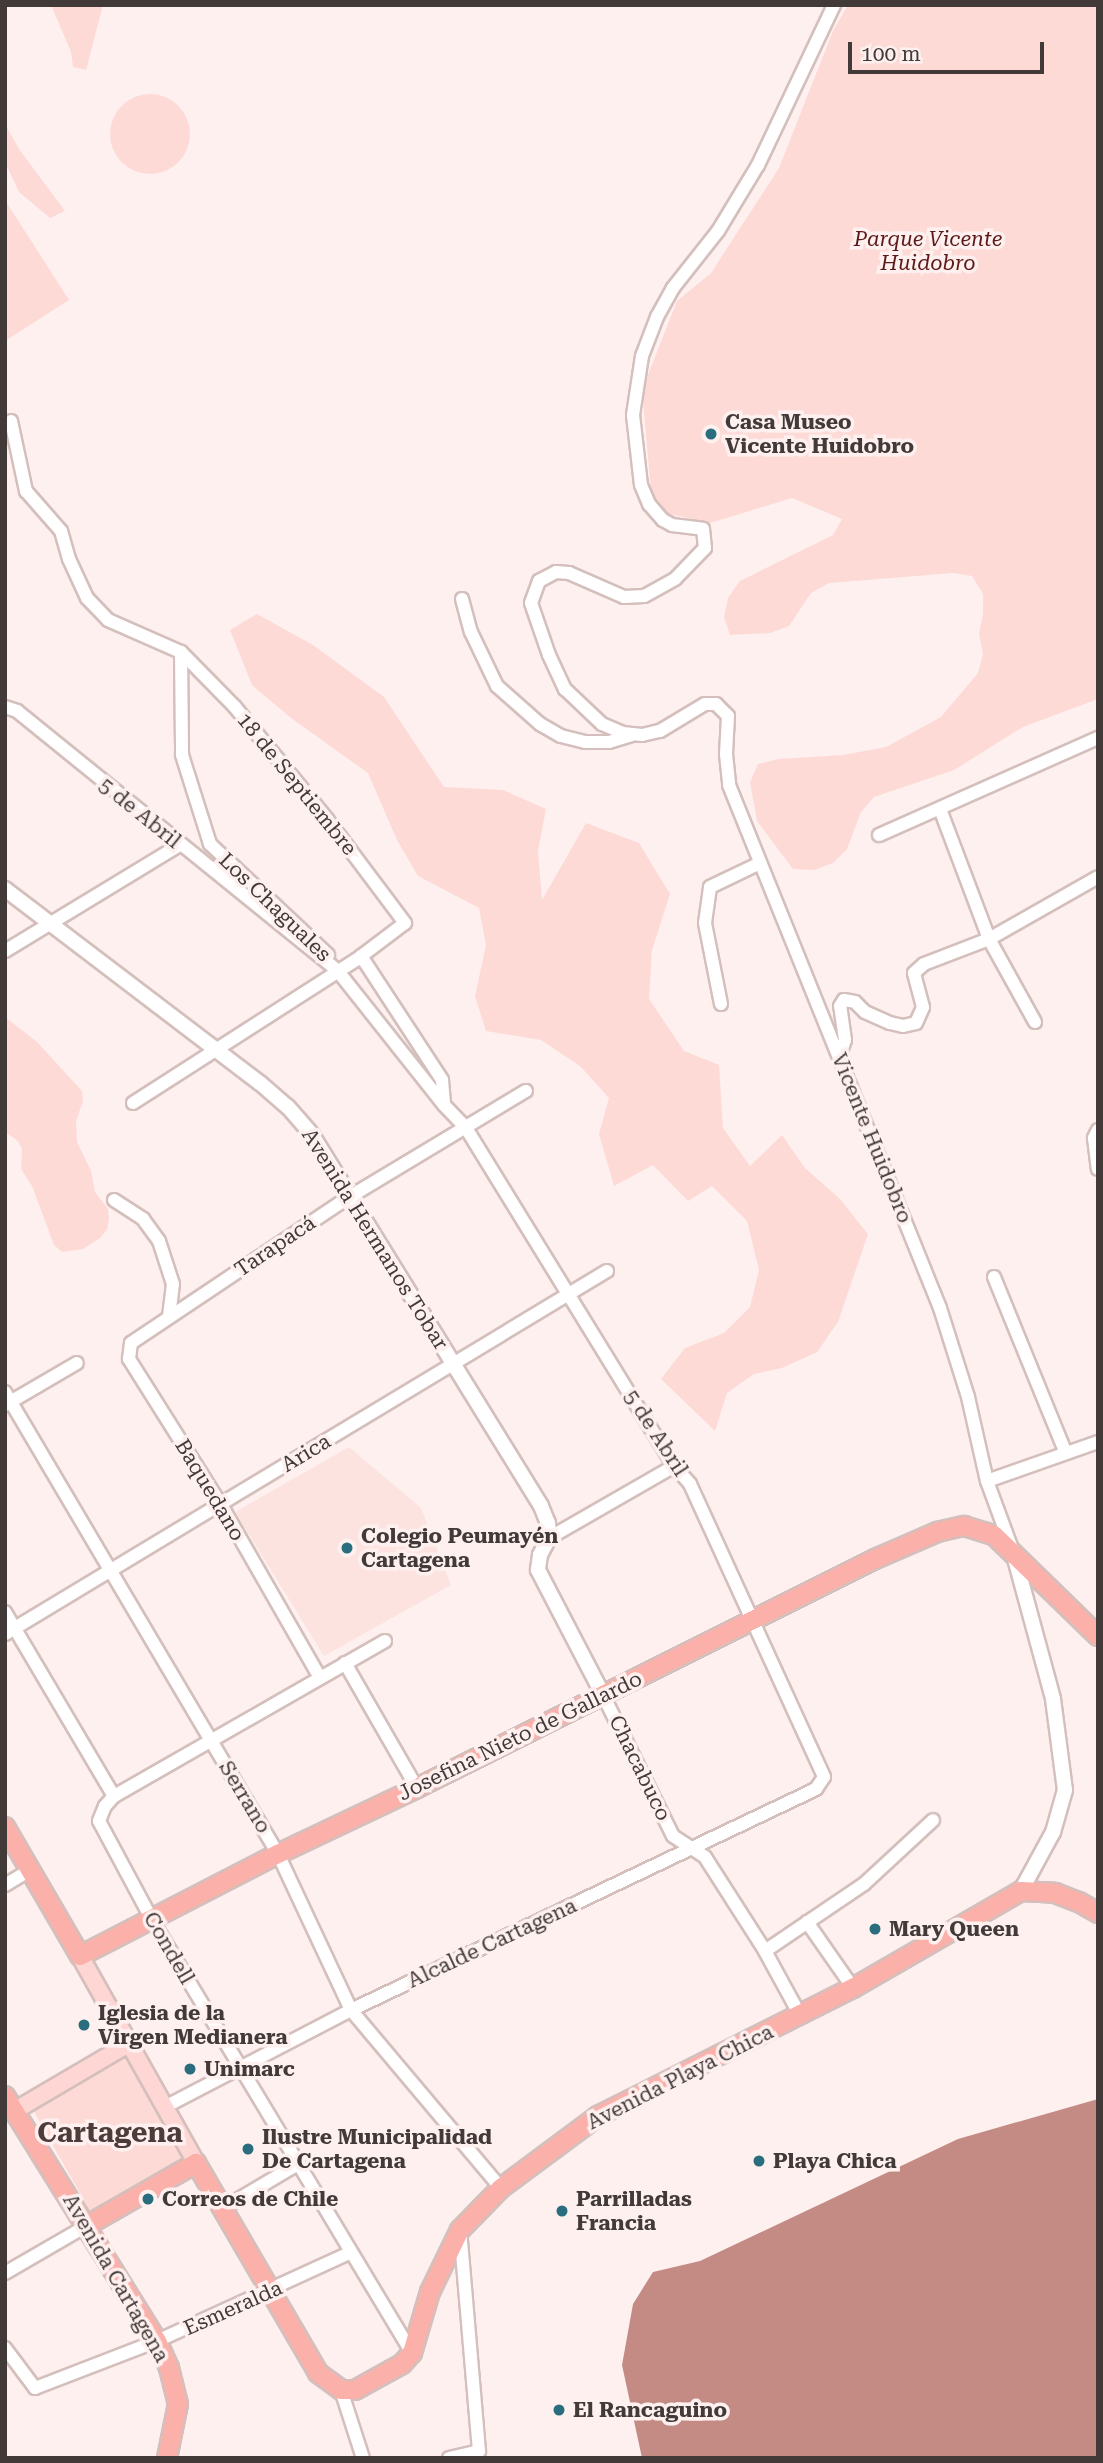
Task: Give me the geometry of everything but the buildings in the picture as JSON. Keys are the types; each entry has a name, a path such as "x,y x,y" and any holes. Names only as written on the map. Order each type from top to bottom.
{"main road":[{"name":"Josefina Nieto de Gallardo","path":"80,1956 278,1854 417,1788 875,1559 937,1532 964,1526 994,1535 1014,1555"},
{"path":"1014,1555 1098,1636"},
{"path":"5,1827 318,2373 341,2390 355,2389 371,2384 402,2364 412,2353"},
{"path":"1021,1891 1055,1893 1098,1913"},
{"name":"Avenida Playa Chica","path":"412,2353 430,2292 460,2230 501,2189 598,2116 853,1988 1021,1891"},
{"path":"9,2108 128,2044"},
{"name":"Avenida Cartagena","path":"5,2082 9,2108 157,2341 169,2368 178,2404 167,2458"},
{"path":"86,2226 196,2163"}],"street":[{"path":"632,735 602,724 565,689 549,655 531,597 544,577 556,572 569,573 616,594 639,597 666,585 705,548 703,529 673,525 663,520 649,503 640,485 634,415 642,356 657,317 673,288 718,231 758,165 834,5"},
{"path":"11,421 26,491 61,531 69,559 87,598 108,620 181,652"},
{"path":"463,600 471,632 496,686 540,724 561,736 585,742 609,742 632,735"},
{"name":"18 de Septiembre","path":"181,652 243,717 327,819 405,923 361,956"},
{"name":"Los Chaguales","path":"181,652 182,755 210,844 324,949 337,970"},
{"name":"Vicente Huidobro","path":"632,735 660,731 705,704 716,704 725,710 729,721 726,754 729,785 758,864 839,1055 940,1308 968,1397 987,1481 1014,1555 1054,1699 1065,1790 1053,1832 1021,1891"},
{"path":"5,719 11,709"},
{"name":"5 de Abril","path":"11,709 337,970 444,1105 466,1128 674,1466 690,1485 824,1777 821,1784"},
{"path":"879,835 1098,738"},
{"path":"940,809 989,939 1035,1022"},
{"path":"5,951 179,845"},
{"path":"721,1004 705,923 710,887 758,864"},
{"path":"839,1055 845,1040 840,1006 844,1000 855,1002 865,1012 890,1023 904,1026 916,1023 923,1007 914,974 923,964 989,939 1098,877"},
{"name":"Avenida Hermanos Tobar","path":"5,889 216,1049 295,1114 351,1196 541,1506 548,1523 549,1538"},
{"path":"133,1103 361,956 442,1080 444,1105"},
{"name":"Tarapacá","path":"169,1317 351,1196 526,1091"},
{"path":"1098,1130 1094,1139 1098,1169"},
{"path":"114,1200 143,1219 159,1241 173,1284 169,1317"},
{"name":"Arica","path":"10,1631 607,1271"},
{"path":"993,1277 1066,1453"},
{"name":"Baquedano","path":"169,1317 131,1343 129,1359 220,1505 319,1676"},
{"path":"7,1400 77,1363"},
{"name":"Serrano","path":"7,1400 111,1570 278,1854 351,2010 501,2189"},
{"path":"987,1481 1098,1442"},
{"path":"549,1538 674,1466"},
{"name":"Chacabuco","path":"549,1538 540,1555 538,1570 673,1836 705,1857 765,1951 800,2015"},
{"path":"5,1612 10,1631 114,1796 319,1676 385,1641"},
{"path":"345,1663 417,1788"},
{"name":"Alcalde Cartagena","path":"164,2107 351,2010 821,1784"},
{"name":"Condell","path":"114,1796 100,1814 100,1828 152,1920 412,2353"},
{"path":"765,1951 864,1884 933,1820"},
{"path":"5,1885 30,1870"},
{"path":"807,1922 853,1988"},
{"path":"222,2208 299,2165"},
{"path":"5,2273 86,2226"},
{"path":"449,2458 479,2451 460,2230"},
{"name":"Esmeralda","path":"5,2348 34,2388 157,2341 270,2292 351,2252"},
{"path":"341,2390 363,2458"}],"shaded area":[{"name":"Colegio Peumayén Cartagena","path":"349,1447 421,1508 451,1585 324,1656 235,1512"},
{"path":"1098,2099 1098,2458 642,2458 622,2365 633,2304 653,2272 700,2261 958,2139"}],"green space":[{"path":"51,5 103,5 86,70 73,67 71,52"},
{"name":"Parque Vicente Huidobro","path":"848,5 1098,5 1098,699 1023,727 954,770 874,797 861,812 847,849 833,863 814,870 793,869 757,821 750,782 758,764 779,759 843,755 886,747 941,717 978,673 983,654 979,634 983,594 972,576 953,573 829,583 811,593 789,626 770,633 730,635 724,617 728,598 740,581 833,535 842,519 792,498 710,523 665,513 652,502 642,390 677,301 711,273 779,168 833,31"},
{"path":"150,94 165,97 178,106 187,119 190,134 187,149 178,162 165,171 150,174 135,171 122,162 113,149 110,134 113,119 122,106 135,97"},
{"path":"5,124 19,149 65,211 50,218 19,192 5,162"},
{"path":"5,200 69,300 5,341"},
{"path":"257,614 313,645 384,697 444,787 503,790 546,809 538,851 542,900 586,823 639,843 670,894 652,950 649,999 684,1051 719,1065 723,1128 750,1166 782,1135 805,1168 839,1198 868,1234 838,1322 817,1352 782,1368 754,1374 727,1393 715,1431 661,1379 685,1348 724,1333 750,1307 759,1270 747,1221 712,1186 688,1201 653,1165 614,1186 599,1134 609,1098 580,1066 541,1040 486,1031 475,996 486,945 479,908 418,876 397,840 368,773 291,718 252,685 230,630"},
{"path":"5,1017 37,1042 82,1091 83,1101 76,1121 77,1142 91,1171 95,1192 108,1209 109,1219 107,1229 100,1238 83,1249 62,1252 54,1245 32,1186 21,1169 22,1149 18,1141 5,1132"},
{"path":"127,2052 187,2159 91,2213 33,2110"}],"place":[{"name":"Casa Museo Vicente Huidobro","path":"711,434"},
{"name":"Colegio Peumayén Cartagena","path":"347,1548"},
{"name":"Mary Queen","path":"875,1929"},
{"name":"Iglesia de la Virgen Medianera","path":"84,2025"},
{"name":"Unimarc","path":"190,2069"},
{"name":"Ilustre Municipalidad De Cartagena","path":"248,2149"},
{"name":"Playa Chica","path":"759,2161"},
{"name":"Correos de Chile","path":"148,2199"},
{"name":"Parrilladas Francia","path":"562,2211"},
{"name":"El Rancaguino","path":"559,2410"}],"district":[{"name":"Cartagena","path":"110,2133"}]}
